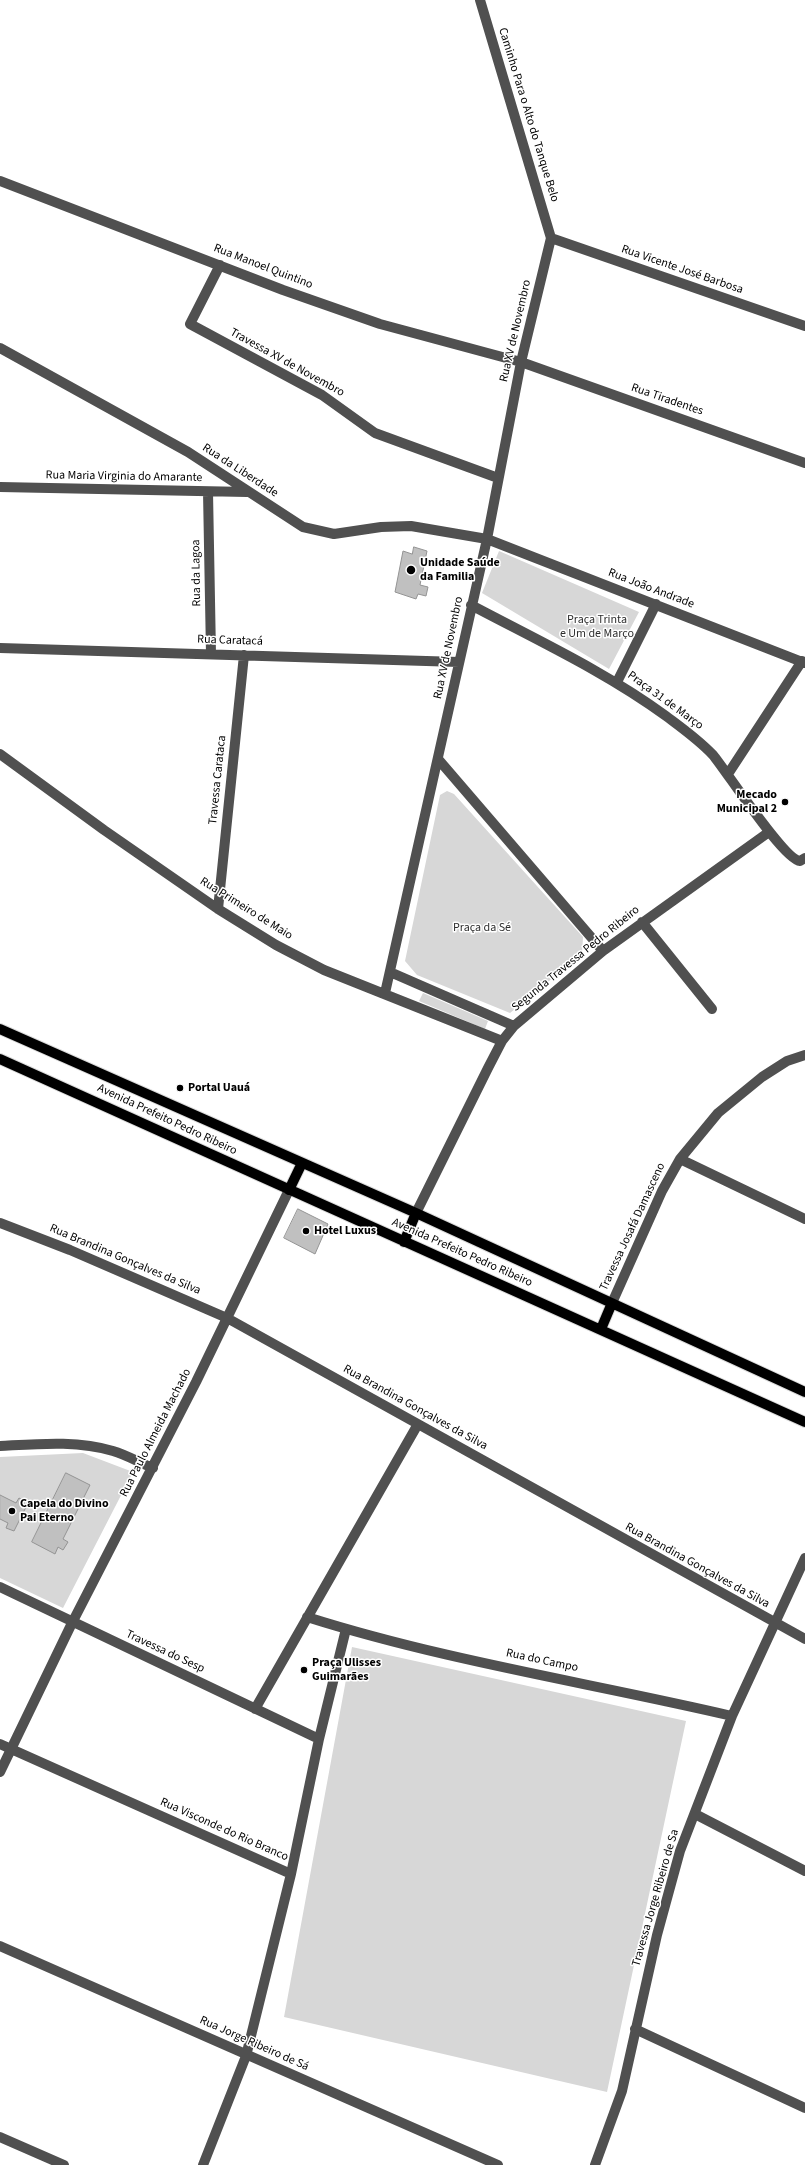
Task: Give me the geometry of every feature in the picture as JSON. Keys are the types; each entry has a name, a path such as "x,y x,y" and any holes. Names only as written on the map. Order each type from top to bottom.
{"main road":[{"name":"Avenida Prefeito Pedro Ribeiro","path":"0,1029 416,1213 805,1392"},
{"name":"Avenida Prefeito Pedro Ribeiro","path":"0,1059 805,1422"},
{"path":"289,1190 302,1163"},
{"path":"404,1242 416,1213"},
{"path":"601,1329 612,1303"}],"street":[{"name":"Caminho Para o Alto do Tanque Belo","path":"480,0 551,238"},
{"name":"Rua Manoel Quintino","path":"0,181 283,290 380,324 521,362"},
{"name":"Rua Vicente José Barbosa","path":"551,238 805,326"},
{"name":"Rua XV de Novembro","path":"384,994 487,539 521,362 551,238"},
{"name":"Travessa XV de Novembro","path":"220,265 190,324 322,395 375,433 498,478"},
{"name":"Rua da Liberdade","path":"0,348 188,452 247,492 303,527 334,534 381,526 411,526 487,539"},
{"name":"Rua Tiradentes","path":"521,362 805,463"},
{"name":"Rua Maria Virginia do Amarante","path":"0,487 247,492"},
{"name":"Rua da Lagoa","path":"208,492 211,654"},
{"name":"Rua João Andrade","path":"487,539 803,662"},
{"path":"617,682 656,604"},
{"name":"Praça 31 de Março","path":"471,605 617,682 688,732 711,753 728,774 769,832 792,859 800,861 805,858"},
{"name":"Rua Caratacá","path":"0,648 459,662"},
{"name":"Travessa Carataca","path":"218,909 244,655"},
{"path":"728,774 803,662"},
{"name":"Rua Primeiro de Maio","path":"0,754 104,830 218,909 276,945 324,970 502,1041"},
{"path":"438,759 603,951"},
{"name":"Segunda Travessa Pedro Ribeiro","path":"416,1213 502,1041 514,1026 603,951 769,832"},
{"path":"642,922 712,1009"},
{"path":"390,972 514,1026"},
{"name":"Travessa Josafá Damasceno","path":"612,1303 662,1191 680,1159 718,1113 762,1077 787,1061 805,1055"},
{"path":"680,1159 805,1219"},
{"name":"Rua Paulo Almeida Machado","path":"0,1772 72,1623 153,1468 289,1190"},
{"name":"Rua Brandina Gonçalves da Silva","path":"0,1223 70,1250 227,1318 805,1640"},
{"path":"255,1709 418,1424"},
{"path":"0,1446 74,1444 113,1451 153,1468"},
{"name":"Travessa Jorge Ribeiro de Sa","path":"594,2165 622,2091 656,1935 680,1851 732,1716 805,1558"},
{"name":"Travessa do Sesp","path":"0,1587 72,1623 319,1739"},
{"name":"Rua do Campo","path":"307,1617 346,1629 433,1651 732,1716"},
{"path":"291,1874 319,1739 346,1629"},
{"name":"Rua Visconde do Rio Branco","path":"0,1744 291,1874 246,2056 203,2165"},
{"path":"695,1814 805,1871"},
{"name":"Rua Jorge Ribeiro de Sá","path":"0,1946 246,2056 498,2165"},
{"path":"636,2029 805,2108"},
{"path":"0,2137 64,2165"}],"green space":[{"name":"Praça Trinta e Um de Março","path":"499,551 639,612 609,669 482,593"},
{"name":"Praça da Sé","path":"447,791 454,794 583,937 582,954 510,1013 417,975 405,961 440,795"},
{"path":"423,993 488,1021 485,1029 419,1001"},
{"path":"83,1453 133,1472 63,1608 0,1578 0,1457"},
{"path":"352,1647 686,1721 607,2092 284,2017"}],"building":[{"name":"Unidade Saúde da Familia","path":"414,547 427,551 420,585 428,587 426,596 418,594 416,599 395,592 403,551 412,554"},
{"name":"Hotel Luxus","path":"298,1209 328,1224 315,1254 284,1238"},
{"path":"66,1473 90,1485 63,1539 68,1542 63,1550 58,1547 55,1554 32,1542"},
{"name":"Capela do Divino Pai Eterno","path":"0,1495 16,1503 19,1498 28,1503 14,1531 6,1528 8,1523 0,1519"}],"place":[{"name":"Unidade Saúde da Familia","path":"411,570"},
{"name":"Mecado Municipal 2","path":"785,802"},
{"name":"Portal Uauá","path":"180,1088"},
{"name":"Hotel Luxus","path":"306,1231"},
{"name":"Capela do Divino Pai Eterno","path":"12,1511"},
{"name":"Praça Ulisses Guimarães","path":"304,1670"}]}
